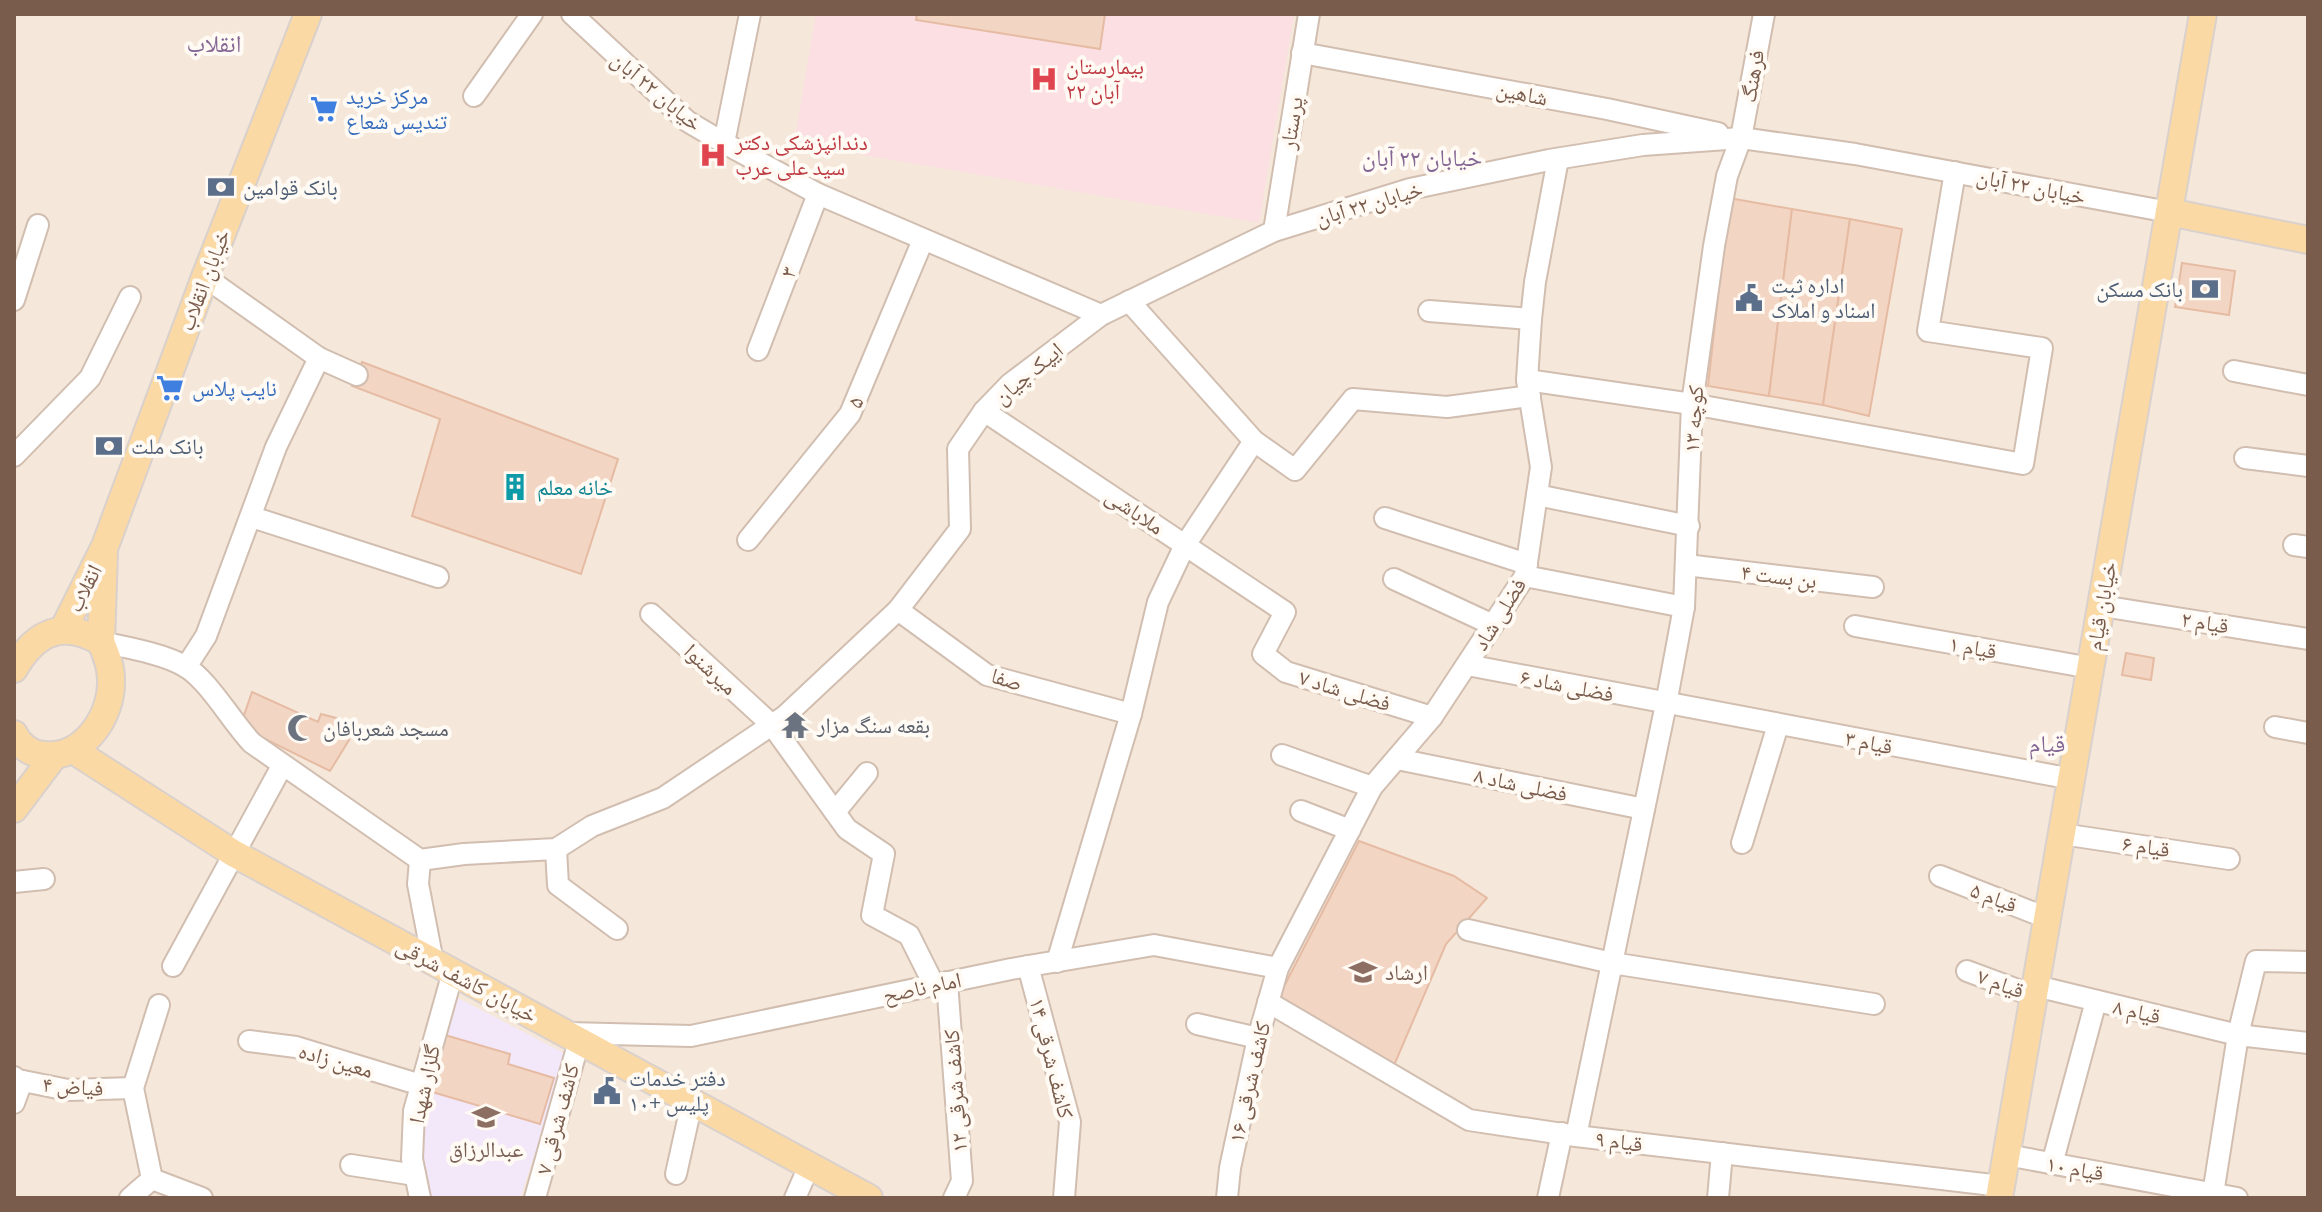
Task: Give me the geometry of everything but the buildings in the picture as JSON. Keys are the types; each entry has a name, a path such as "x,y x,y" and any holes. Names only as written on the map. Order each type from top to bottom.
{"main road":[{"name":"خیابان انقلاب","path":"105,546 205,277 308,14"},
{"name":"خیابان قیام","path":"2000,1192 2203,14"},
{"name":"خیابان ۲۲ آبان","path":"2169,212 2308,240"},
{"name":"انقلاب","path":"63,630 105,546"},
{"name":"انقلاب","path":"14,809 63,753 87,739 106,712 111,680 101,642 105,546"},
{"path":"14,669 22,646 63,630 83,632 101,642"},
{"name":"خیابان کاشف شرقی","path":"14,734 34,754 63,753 233,853 869,1198"}],"street":[{"path":"474,96 532,14"},
{"name":"خیابان ۲۲ آبان","path":"572,14 687,121 724,143 818,194 1101,315 1274,231 1410,189 1643,145 1741,138 1955,172 2169,212"},
{"path":"724,143 750,14"},
{"name":"پرستار","path":"1274,231 1309,14"},
{"name":"فرهنگ","path":"1741,138 1764,14"},
{"name":"شاهین","path":"1302,53 1607,109 1741,138"},
{"name":"کوچه ۱۳","path":"1548,1198 1569,1134 1612,963 1684,607 1692,404 1714,246 1727,176 1741,138"},
{"name":"فضلی شاد","path":"1278,968 1372,787 1432,717 1526,570 1541,467 1529,388 1531,319 1558,159"},
{"path":"1129,301 1254,441 1295,470 1353,399 1447,407 1529,388 1692,404 2023,464 2042,348 1928,331 1955,172"},
{"name":"۳","path":"758,350 818,194"},
{"path":"14,300 38,225"},
{"name":"۵","path":"748,540 850,414 923,240"},
{"path":"205,277 319,358 357,375"},
{"path":"14,456 90,378 130,297"},
{"path":"1429,311 1531,319"},
{"name":"ایپک چیان","path":"556,849 592,826 663,798 785,716 898,610 960,529 958,449 984,411 1010,384 1101,315"},
{"path":"186,667 206,636 276,447 319,358"},
{"path":"2234,371 2308,385"},
{"name":"ملاباشی","path":"984,411 1285,612"},
{"path":"1057,962 1131,714 1158,602 1185,545 1254,441"},
{"path":"2245,458 2308,466"},
{"path":"1537,495 1689,526"},
{"path":"252,517 438,577"},
{"path":"1385,518 1526,570 1684,607"},
{"name":"بن بست ۴","path":"1686,565 1873,587"},
{"path":"1394,579 1493,625"},
{"name":"قیام ۲","path":"2102,606 2308,639"},
{"name":"صفا","path":"898,610 987,675 1131,714"},
{"name":"فضلی شاد ۷","path":"1285,612 1263,654 1286,672 1432,717"},
{"name":"میرشنوا","path":"651,614 772,725 847,829 884,854 872,915 909,935 940,984"},
{"name":"قیام ۱","path":"1855,626 2091,668"},
{"path":"101,642 135,648 186,667 218,700 233,723 252,743 420,860 464,854 556,849 558,885 617,929"},
{"name":"فضلی شاد ۶","path":"1467,665 1666,704"},
{"name":"قیام ۳","path":"1666,704 2072,779"},
{"path":"1742,843 1778,725"},
{"path":"2275,727 2308,733"},
{"path":"1282,755 1372,787"},
{"name":"فضلی شاد ۸","path":"1397,759 1644,809"},
{"path":"173,966 282,766"},
{"path":"835,812 867,773"},
{"path":"1301,811 1350,830"},
{"name":"قیام ۶","path":"2062,834 2229,859"},
{"path":"420,860 418,884 443,967"},
{"name":"قیام ۵","path":"1940,876 2047,918"},
{"path":"14,882 44,879"},
{"path":"1468,930 1612,963 1874,1004"},
{"name":"امام ناصح","path":"572,1037 691,1036 1028,966 1154,945 1278,968"},
{"path":"2213,1194 2238,1035 2256,961 2308,962"},
{"name":"کاشف شرقی ۱۴","path":"1028,966 1070,1122 1064,1198"},
{"name":"گلزار شهدا","path":"420,1198 412,1159 414,1111 443,967"},
{"name":"کاشف شرقی ۱۶","path":"1227,1198 1230,1168 1258,1038 1278,968"},
{"name":"قیام ۷","path":"1967,971 2035,991"},
{"name":"کاشف شرقی ۱۲","path":"940,984 962,1181 954,1198"},
{"name":"قیام ۸","path":"2035,991 2096,1001 2238,1035 2308,1043"},
{"path":"2052,1164 2096,1001"},
{"name":"قیام ۹","path":"1268,1002 1469,1120 2000,1192"},
{"path":"152,1179 133,1088 159,1005"},
{"path":"1197,1024 1258,1038"},
{"name":"کاشف شرقی ۷","path":"535,1198 572,1037"},
{"name":"معین زاده","path":"249,1041 296,1047 421,1085"},
{"path":"14,1103 18,1079"},
{"name":"فیاض ۴","path":"18,1079 68,1090 133,1088"},
{"path":"676,1174 692,1102"},
{"path":"1718,1198 1722,1153"},
{"name":"قیام ۱۰","path":"2007,1155 2237,1198"},
{"path":"351,1165 415,1175"},
{"path":"795,1198 809,1166"},
{"path":"130,1198 152,1179"},
{"path":"152,1179 202,1198"}],"shaded area":[{"path":"14,14 2308,14 2308,1198 14,1198"},
{"name":"بیمارستان ۲۲ آبان","path":"816,14 1294,14 1259,223 794,143"},
{"name":"عبدالرزاق","path":"456,997 568,1055 520,1198 430,1198 420,1157 426,1095"}],"place":[{"name":"بیمارستان ۲۲ آبان","path":"1044,79"},
{"name":"مرکز خرید تندیس شعاع","path":"324,109"},
{"name":"دندانپزشکی دکتر سید علی عرب","path":"713,155"},
{"name":"بانک قوامین","path":"221,187"},
{"name":"بانک مسکن","path":"2205,289"},
{"name":"اداره ثبت اسناد و املاک","path":"1749,298"},
{"name":"نایب پلاس","path":"170,388"},
{"name":"بانک ملت","path":"109,446"},
{"name":"خانه معلم","path":"515,487"},
{"name":"بقعه سنگ مزار","path":"795,725"},
{"name":"مسجد شعربافان","path":"301,728"},
{"name":"ارشاد","path":"1363,972"},
{"name":"دفتر خدمات پلیس +۱۰","path":"607,1091"},
{"name":"عبدالرزاق","path":"486,1117"}],"district":[{"name":"انقلاب","path":"214,42"},
{"name":"خیابان ۲۲ آبان","path":"1422,156"},
{"name":"قیام","path":"2047,742"}]}
